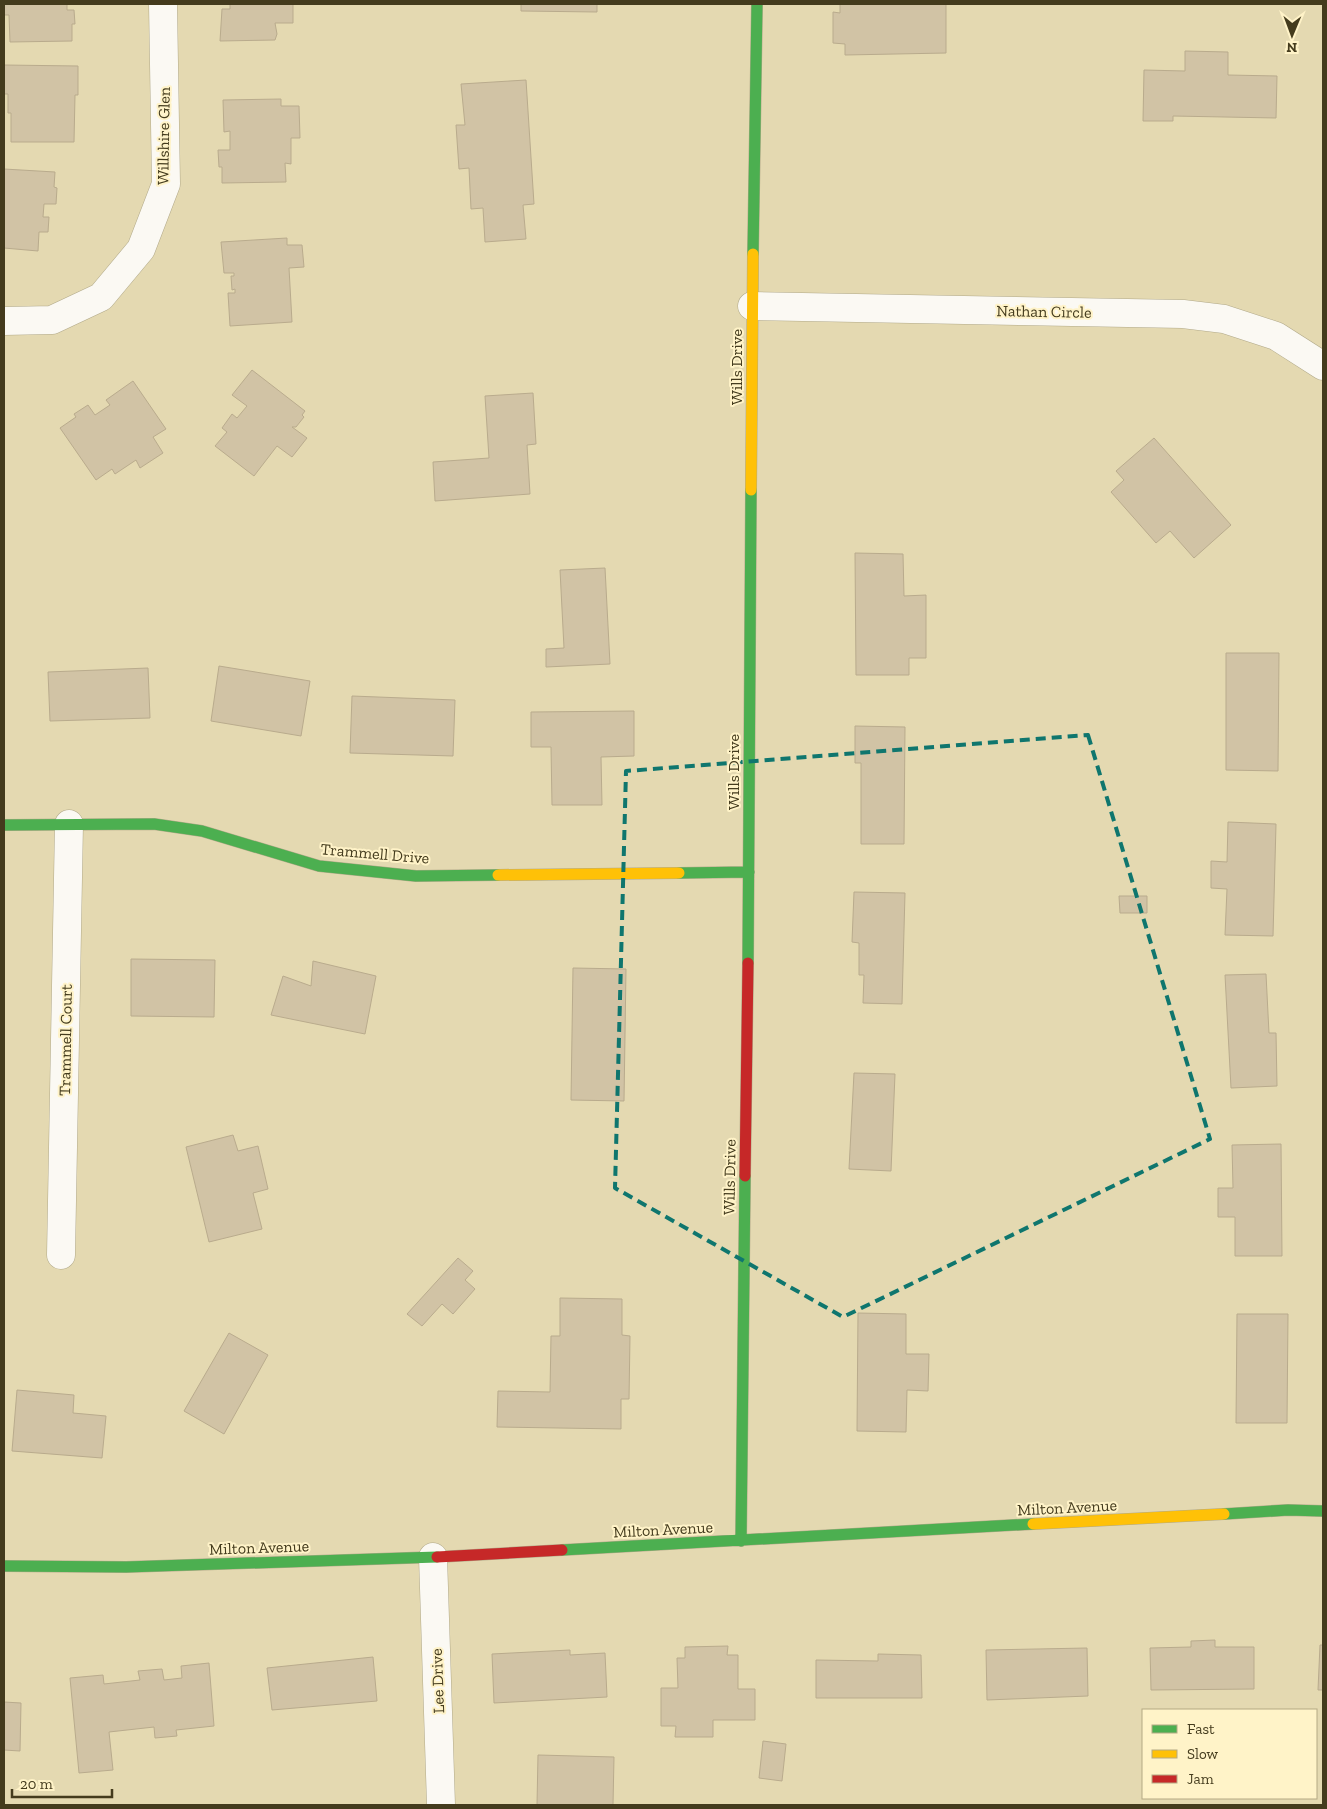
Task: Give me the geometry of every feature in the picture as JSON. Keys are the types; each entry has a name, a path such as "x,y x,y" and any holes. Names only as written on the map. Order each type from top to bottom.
{"street":[{"name":"Willshire Glen","path":"4,321 52,320 102,297 142,249 166,184 163,4"},
{"name":"Wills Drive","path":"741,1541 752,306 757,4"},
{"name":"Nathan Circle","path":"752,306 1183,314 1224,319 1276,336 1323,366"},
{"name":"Trammell Court","path":"61,1255 69,824"},
{"name":"Trammell Drive","path":"4,825 154,824 202,831 319,866 416,876 748,872"},
{"name":"Milton Avenue","path":"4,1566 126,1567 433,1557 1278,1511 1323,1511"},
{"name":"Lee Drive","path":"433,1557 441,1805"}],"highlighted area":[{"path":"1088,735 1210,1139 843,1317 615,1188 626,771"}],"building":[{"path":"4,4 67,4 67,10 74,10 75,24 72,24 72,41 10,42 9,15 4,15"},
{"path":"230,4 293,4 293,23 275,23 277,34 275,40 220,41 222,9 230,9"},
{"path":"521,4 597,4 597,12 521,11"},
{"path":"840,4 946,4 946,53 845,55 845,44 833,43 833,12 840,13"},
{"path":"1185,51 1228,52 1228,75 1277,76 1276,118 1173,116 1173,121 1143,121 1144,70 1185,71"},
{"path":"4,65 78,66 78,95 75,95 74,142 11,142 11,113 8,113 8,94 4,94"},
{"path":"526,80 534,204 523,205 526,239 485,242 483,208 471,209 469,168 459,169 456,125 465,125 461,84"},
{"path":"281,99 281,106 299,106 300,138 291,138 291,164 285,163 286,182 222,183 222,167 219,167 218,150 230,150 230,131 224,132 223,100"},
{"path":"4,169 55,172 56,204 44,204 43,217 49,217 48,232 39,232 38,251 4,248"},
{"path":"287,238 287,245 302,245 304,267 289,268 292,322 230,326 228,293 235,293 235,289 232,290 231,276 234,276 234,273 224,273 221,242"},
{"path":"252,370 305,411 302,415 304,417 296,427 292,427 307,438 292,457 277,446 254,476 215,446 227,432 222,428 232,414 237,418 247,406 232,395"},
{"path":"133,381 166,429 153,437 163,453 140,468 136,460 115,474 112,469 96,480 60,428 76,417 74,414 88,405 95,415 110,405 106,400"},
{"path":"533,393 536,444 527,445 530,494 435,501 433,462 489,458 485,396"},
{"path":"1154,438 1231,525 1194,558 1170,531 1156,543 1111,492 1124,480 1116,471"},
{"path":"855,553 903,554 904,596 926,595 926,658 909,658 909,675 856,675"},
{"path":"605,568 610,664 546,667 546,649 564,648 560,570"},
{"path":"1226,653 1279,653 1278,771 1226,770"},
{"path":"219,666 310,681 301,736 211,721"},
{"path":"148,668 150,718 50,721 48,672"},
{"path":"352,696 455,700 453,756 350,753"},
{"path":"634,711 634,756 601,757 602,805 552,805 551,747 531,747 531,712"},
{"path":"855,726 905,727 904,844 861,844 861,763 855,763"},
{"path":"1228,822 1276,824 1273,936 1225,935 1227,889 1211,888 1211,861 1227,862"},
{"path":"854,892 905,893 902,1004 863,1003 864,975 859,975 859,943 852,942"},
{"path":"1119,896 1147,896 1147,913 1120,913"},
{"path":"131,959 215,960 214,1017 131,1016"},
{"path":"313,961 376,976 365,1034 271,1015 283,976 311,986"},
{"path":"573,968 626,969 624,1101 571,1100"},
{"path":"1266,974 1269,1033 1276,1033 1277,1086 1231,1088 1225,975"},
{"path":"854,1073 895,1074 891,1171 849,1169"},
{"path":"233,1135 238,1151 258,1146 268,1189 253,1193 262,1229 209,1242 186,1147"},
{"path":"1281,1144 1282,1256 1235,1256 1235,1217 1218,1217 1218,1188 1233,1188 1232,1145"},
{"path":"458,1258 473,1271 465,1280 475,1289 453,1314 442,1304 422,1326 407,1314"},
{"path":"560,1298 622,1299 622,1335 630,1336 629,1399 621,1399 621,1429 497,1427 498,1391 550,1392 551,1336 560,1336"},
{"path":"858,1313 906,1314 906,1354 929,1354 928,1391 907,1390 906,1432 857,1431"},
{"path":"1237,1314 1288,1314 1287,1423 1236,1423"},
{"path":"229,1333 268,1355 224,1434 184,1411"},
{"path":"17,1390 74,1395 73,1413 106,1416 102,1458 12,1451"},
{"path":"1215,1640 1215,1647 1254,1647 1254,1689 1151,1690 1150,1648 1191,1647 1191,1641"},
{"path":"1320,1645 1323,1645 1323,1690 1318,1690"},
{"path":"728,1646 727,1655 738,1655 738,1689 755,1689 755,1720 713,1720 713,1737 675,1737 676,1726 661,1726 661,1688 678,1688 677,1658 685,1658 685,1647"},
{"path":"1087,1648 1088,1696 987,1700 986,1650"},
{"path":"570,1650 570,1655 605,1653 607,1697 494,1703 492,1654"},
{"path":"878,1654 921,1655 922,1698 816,1698 816,1660 878,1661"},
{"path":"373,1657 377,1701 272,1710 267,1668"},
{"path":"209,1663 214,1726 176,1730 177,1736 155,1738 154,1727 109,1732 113,1770 79,1773 70,1678 103,1675 104,1684 140,1680 138,1671 162,1669 164,1680 182,1678 181,1666"},
{"path":"4,1702 21,1703 20,1751 4,1750"},
{"path":"763,1741 786,1744 782,1781 759,1778"},
{"path":"538,1755 614,1757 613,1805 537,1805"}],"traffic: fast":[{"path":"753,254 757,4"},
{"path":"748,963 751,490"},
{"path":"4,825 154,824 202,831 319,866 416,876 498,875"},
{"path":"679,873 749,872"},
{"path":"741,1541 745,1176"},
{"path":"1224,1514 1288,1510 1323,1511"},
{"path":"562,1550 1033,1524"},
{"path":"4,1566 126,1567 437,1557"}],"traffic: slow":[{"path":"751,490 753,254"},
{"path":"498,875 679,873"},
{"path":"1033,1524 1224,1514"}],"traffic: jam":[{"path":"745,1176 748,963"},
{"path":"437,1557 562,1550"}]}
